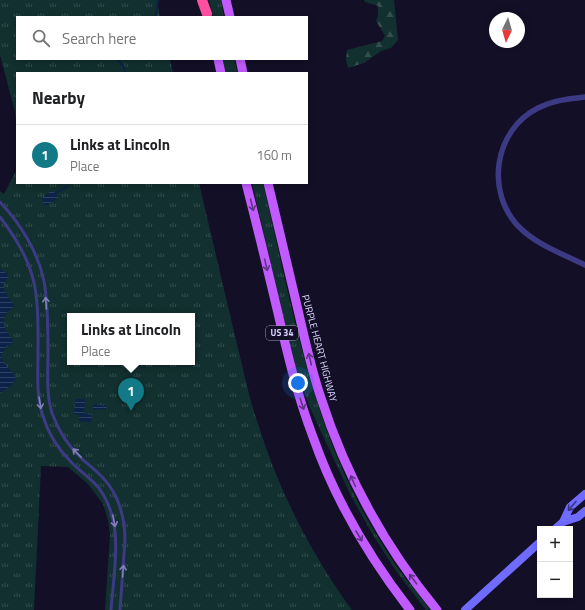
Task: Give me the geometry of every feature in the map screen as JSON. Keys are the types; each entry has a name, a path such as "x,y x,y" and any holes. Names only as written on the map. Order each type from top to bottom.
{"highway":[{"path":"203,0 208,16"}],"main road":[{"path":"226,0 230,16"},
{"path":"218,60 221,72"},
{"path":"240,60 243,72"},
{"name":"US 34","path":"246,184 294,381 313,438 334,489 346,512 378,567 410,610"},
{"name":"PURPLE HEART HIGHWAY","path":"268,184 312,370 337,444 356,488 371,516 400,562 437,610"},
{"path":"563,522 570,507 585,494"},
{"path":"558,526 563,522 578,517 585,511"},
{"path":"465,610 537,545"}],"street":[{"path":"585,97 558,100 537,108 524,118 512,130 504,144 499,162 498,174 502,198 508,213 519,227 538,241 585,265"}],"lane":[{"path":"0,202 15,221 36,256 44,280 47,329 48,393 52,414 68,443 76,453 105,480 120,507 124,521 125,534 120,610"},
{"path":"0,217 20,246 27,260 34,282 38,329 38,388 43,416 49,430 60,448 70,460 97,486 105,497 111,510 116,538 111,610"},
{"path":"20,246 28,242"},
{"path":"38,329 47,329"},
{"path":"43,416 52,414"}],"green space":[{"path":"0,0 157,0 160,16 16,16 16,60 170,60 173,72 16,72 16,120 0,55"},
{"path":"209,0 221,0 224,16 213,16"},
{"path":"364,0 394,0 398,40 391,48 381,51 364,63 348,68 346,60 347,50 382,41 385,36 376,21 378,16 378,6 365,2"},
{"path":"223,60 234,60 238,72 226,72"},
{"path":"16,171 16,184 199,184 246,383 268,454 299,524 324,568 352,610 105,610 110,535 108,520 103,504 88,484 68,467 41,466 34,610 0,610 0,191 4,194"},
{"path":"252,184 263,184 301,347 326,427 341,466 359,504 381,543 430,610 426,610 396,571 373,535 351,496 310,408 294,362"}],"water":[{"path":"51,191 56,193 58,198 46,206 43,203 42,198"},
{"path":"0,268 8,275 8,278 3,284 6,294 14,306 7,312 4,319 6,330 13,340 12,344 6,347 1,357 4,363 15,375 16,379 9,387 0,393"},
{"path":"75,399 85,399 84,414 92,415 91,422 79,421 79,415 74,414"},
{"path":"93,404 107,406 106,409 93,410"}],"waterway":[{"path":"155,16 158,0"},
{"path":"118,60 124,67 126,72"},
{"path":"54,194 68,186"}],"place":[{"name":"Links at Lincoln","path":"131,411"}]}
